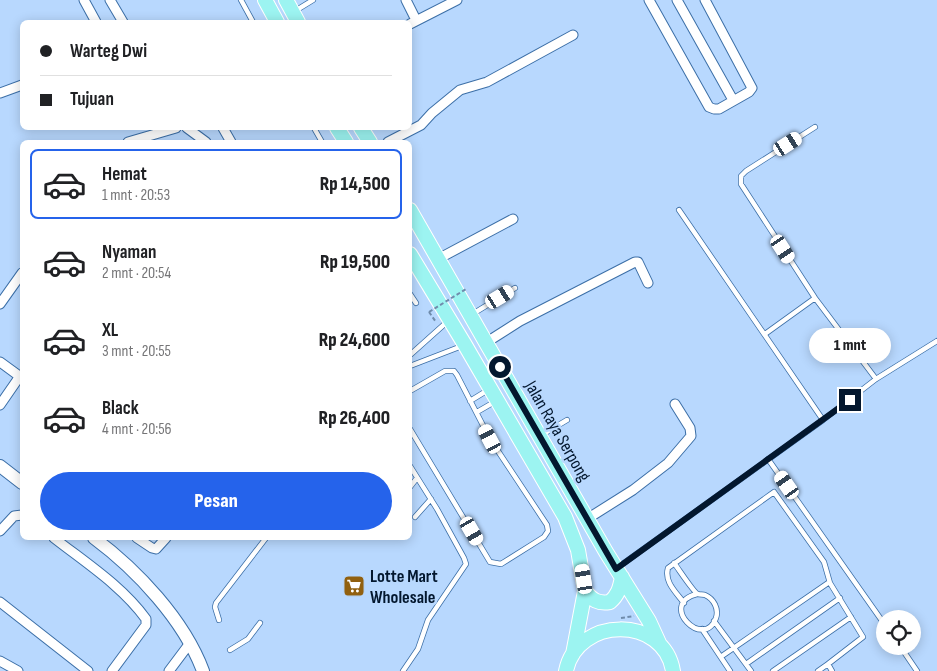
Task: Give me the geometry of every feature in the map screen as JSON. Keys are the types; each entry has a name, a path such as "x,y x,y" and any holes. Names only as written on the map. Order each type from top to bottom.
{"main road":[{"path":"265,0 276,20"},
{"name":"Jalan Raya Serpong","path":"412,214 470,316 487,342 539,437 649,621 673,670"},
{"path":"412,257 466,344 565,517 578,550 585,591 573,654 566,671"},
{"path":"585,591 597,602 610,602 616,598 619,591 619,573"},
{"path":"573,654 584,641 598,633 614,629 631,629 646,635 660,645"}],"street":[{"path":"84,0 95,20"},
{"path":"110,0 122,20"},
{"path":"406,0 413,22 457,0"},
{"path":"649,0 709,107 719,109 749,92 752,88 705,0"},
{"path":"677,0 733,100"},
{"path":"392,140 422,125 432,113 460,90 487,82 573,35"},
{"path":"1,91 20,86"},
{"path":"135,140 169,130"},
{"path":"190,130 203,140"},
{"path":"438,259 513,219"},
{"path":"487,342 520,321 635,262 638,262 648,283"},
{"path":"0,304 3,292 20,275"},
{"path":"0,374 3,364 20,376"},
{"path":"0,404 20,378"},
{"path":"587,519 633,490 668,463 691,436 690,428 674,404"},
{"path":"0,466 20,481"},
{"path":"0,532 14,516 20,515"},
{"path":"57,540 118,588 130,599 146,619 146,625 112,671"},
{"path":"97,540 116,554 144,581 190,643 202,670"},
{"path":"140,540 156,549 164,540"},
{"path":"0,602 88,671"},
{"path":"169,671 190,643"},
{"path":"0,661 18,671"}],"lane":[{"path":"241,0 252,20"},
{"path":"292,12 313,0"},
{"path":"816,127 746,171 741,176 741,184 815,298 876,379"},
{"path":"679,210 823,420"},
{"path":"470,316 515,288"},
{"path":"412,297 416,303"},
{"path":"765,334 815,298"},
{"path":"412,353 450,320"},
{"path":"619,573 876,379 936,343"},
{"path":"412,365 466,344"},
{"path":"412,391 449,370 454,371 490,439 548,528 544,537 501,564 490,562 412,432"},
{"path":"470,401 494,394"},
{"path":"477,412 494,394"},
{"path":"539,437 567,420"},
{"path":"768,459 876,612"},
{"path":"403,671 418,649 428,620 466,564 431,499 412,469"},
{"path":"412,484 417,478"},
{"path":"684,602 669,583 667,577 668,568 774,492 824,562 830,583 863,637 818,671"},
{"path":"415,517 431,499"},
{"path":"219,620 215,607 216,603 264,540"},
{"path":"674,563 698,594"},
{"path":"722,656 825,584 830,583"},
{"path":"698,594 713,600 717,613 714,621 711,625 702,629 692,628 685,621 682,612 684,602 698,594"},
{"path":"746,664 840,598"},
{"path":"773,671 851,617"},
{"path":"714,621 751,671"},
{"path":"230,650 248,639 260,623"},
{"path":"702,629 722,656 730,671"},
{"path":"906,655 917,671"},
{"path":"828,664 832,671"}],"path":[{"path":"429,312 466,288"}],"place":[{"name":"Lotte Mart Wholesale","path":"354,586"}],"route":[{"path":"500,367 616,569 850,400"}]}
